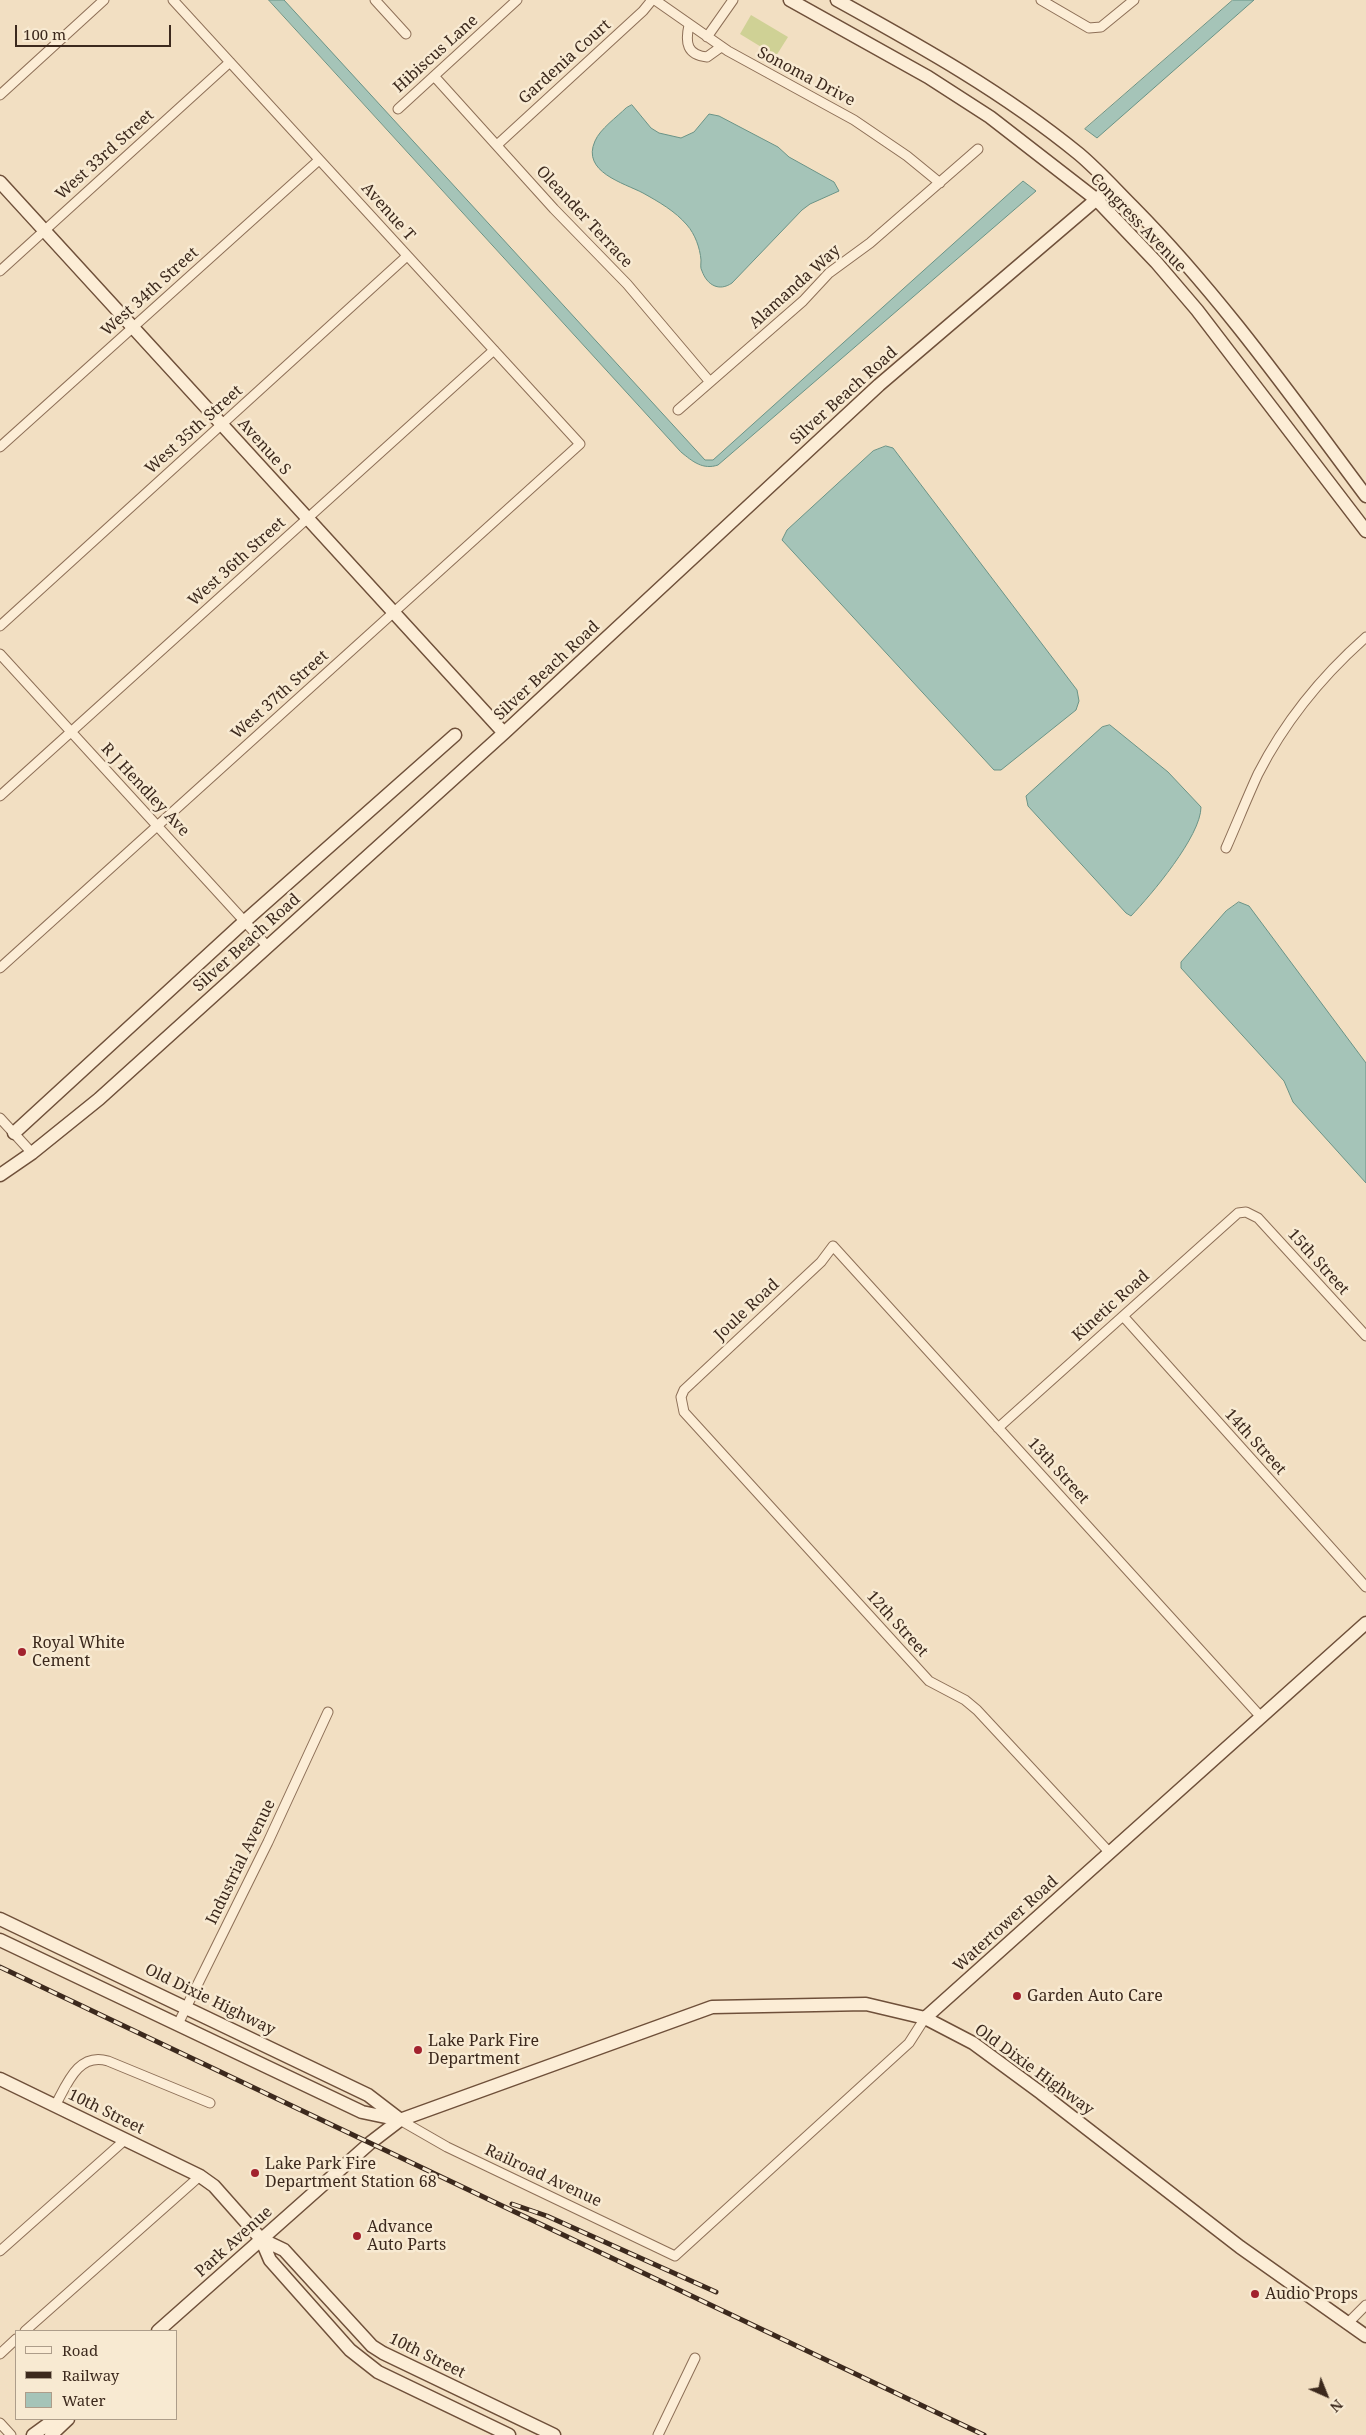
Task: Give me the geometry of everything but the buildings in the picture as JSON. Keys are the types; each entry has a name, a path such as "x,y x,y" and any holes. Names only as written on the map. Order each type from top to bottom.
{"street":[{"path":"0,95 104,0"},
{"name":"Avenue T","path":"173,0 580,444"},
{"path":"375,0 406,34"},
{"name":"Hibiscus Lane","path":"398,109 517,0"},
{"name":"Sonoma Drive","path":"654,0 721,47 846,115 907,156 940,182"},
{"name":"Gardenia Court","path":"497,145 654,0"},
{"path":"707,37 733,0"},
{"name":"Congress Avenue","path":"790,0 928,77 990,116 1097,200 1156,262 1197,310 1366,532"},
{"name":"Congress Avenue","path":"837,0 944,58 1021,109 1080,155 1171,246 1209,291 1366,496"},
{"path":"1042,0 1089,28 1101,27 1134,0"},
{"path":"689,25 686,40 689,49 696,56 707,57 721,47"},
{"name":"West 33rd Street","path":"0,271 230,62"},
{"name":"Oleander Terrace","path":"434,76 554,209 626,284 710,382"},
{"name":"Alamanda Way","path":"678,410 803,302 829,273 870,243 978,149"},
{"name":"West 34th Street","path":"0,447 319,160"},
{"name":"Avenue S","path":"0,182 504,733"},
{"name":"Silver Beach Road","path":"0,1175 32,1153 99,1099 504,733 879,385 1112,186"},
{"name":"West 35th Street","path":"0,626 408,256"},
{"name":"West 36th Street","path":"0,796 494,350"},
{"name":"West 37th Street","path":"0,968 580,444"},
{"path":"1226,848 1258,774 1281,736 1308,697 1348,652 1366,637"},
{"name":"R J Hendley Ave","path":"0,654 268,947"},
{"name":"Silver Beach Road","path":"14,1133 245,921 455,735"},
{"path":"0,1118 32,1153"},
{"name":"Kinetic Road","path":"998,1428 1231,1217 1246,1212"},
{"name":"15th Street","path":"1246,1212 1258,1218 1366,1336"},
{"name":"Joule Road","path":"681,1397 690,1383 821,1262 833,1246"},
{"name":"13th Street","path":"833,1246 1261,1717"},
{"name":"14th Street","path":"1122,1316 1366,1587"},
{"name":"12th Street","path":"681,1397 684,1412 930,1681 965,1700 977,1710 1110,1853"},
{"name":"Watertower Road","path":"675,2256 909,2043 925,2018 1366,1623"},
{"name":"Industrial Avenue","path":"178,2024 328,1712"},
{"name":"Old Dixie Highway","path":"0,1919 368,2095 400,2120 712,2007 866,2004 925,2018 973,2043 1048,2098 1234,2243 1366,2336"},
{"path":"0,1940 362,2112 400,2120"},
{"path":"55,2106 79,2066 93,2059 108,2061 210,2103"},
{"name":"10th Street","path":"0,2079 200,2176 214,2186 261,2239 270,2260 350,2350 365,2363 378,2372 509,2435"},
{"name":"Park Avenue","path":"159,2330 370,2143 400,2120"},
{"name":"Railroad Avenue","path":"400,2120 447,2147 675,2256"},
{"path":"0,2251 126,2139"},
{"path":"26,2330 200,2176"},
{"name":"10th Street","path":"261,2239 284,2250 372,2346 554,2435"},
{"path":"1347,2324 1366,2305"},
{"path":"0,2354 15,2340"},
{"path":"658,2435 695,2358"},
{"path":"33,2435 55,2420"},
{"path":"51,2435 67,2420"},
{"path":"0,2422 11,2435"}],"green space":[{"path":"751,15 788,37 776,56 740,34"}],"water":[{"path":"269,0 284,0 705,460 713,460 1023,181 1036,191 718,465 703,466 681,452"},
{"path":"1233,0 1254,0 1097,138 1085,129"},
{"path":"632,105 651,128 659,133 681,138 694,132 709,114 719,116 778,147 789,157 834,182 839,191 810,204 802,210 732,283 723,287 714,286 704,276 701,269 697,241 682,220 655,200 607,175 594,161 592,152 597,137 609,123"},
{"path":"886,446 893,448 1077,690 1079,701 1076,710 1001,770 994,770 782,540 787,530 873,451"},
{"path":"1110,725 1168,772 1201,807 1199,819 1184,849 1162,880 1131,916 1126,913 1028,806 1026,796 1102,727"},
{"path":"1239,902 1249,906 1366,1063 1366,1183 1293,1102 1284,1081 1181,968 1181,962 1226,911"}],"railway":[{"path":"0,1967 984,2435"},
{"path":"512,2204 547,2216 716,2292"}],"place":[{"name":"Royal White Cement","path":"22,1652"},
{"name":"Garden Auto Care","path":"1017,1996"},
{"name":"Lake Park Fire Department","path":"418,2050"},
{"name":"Lake Park Fire Department Station 68","path":"255,2173"},
{"name":"Advance Auto Parts","path":"357,2236"},
{"name":"Audio Props","path":"1255,2294"}]}
